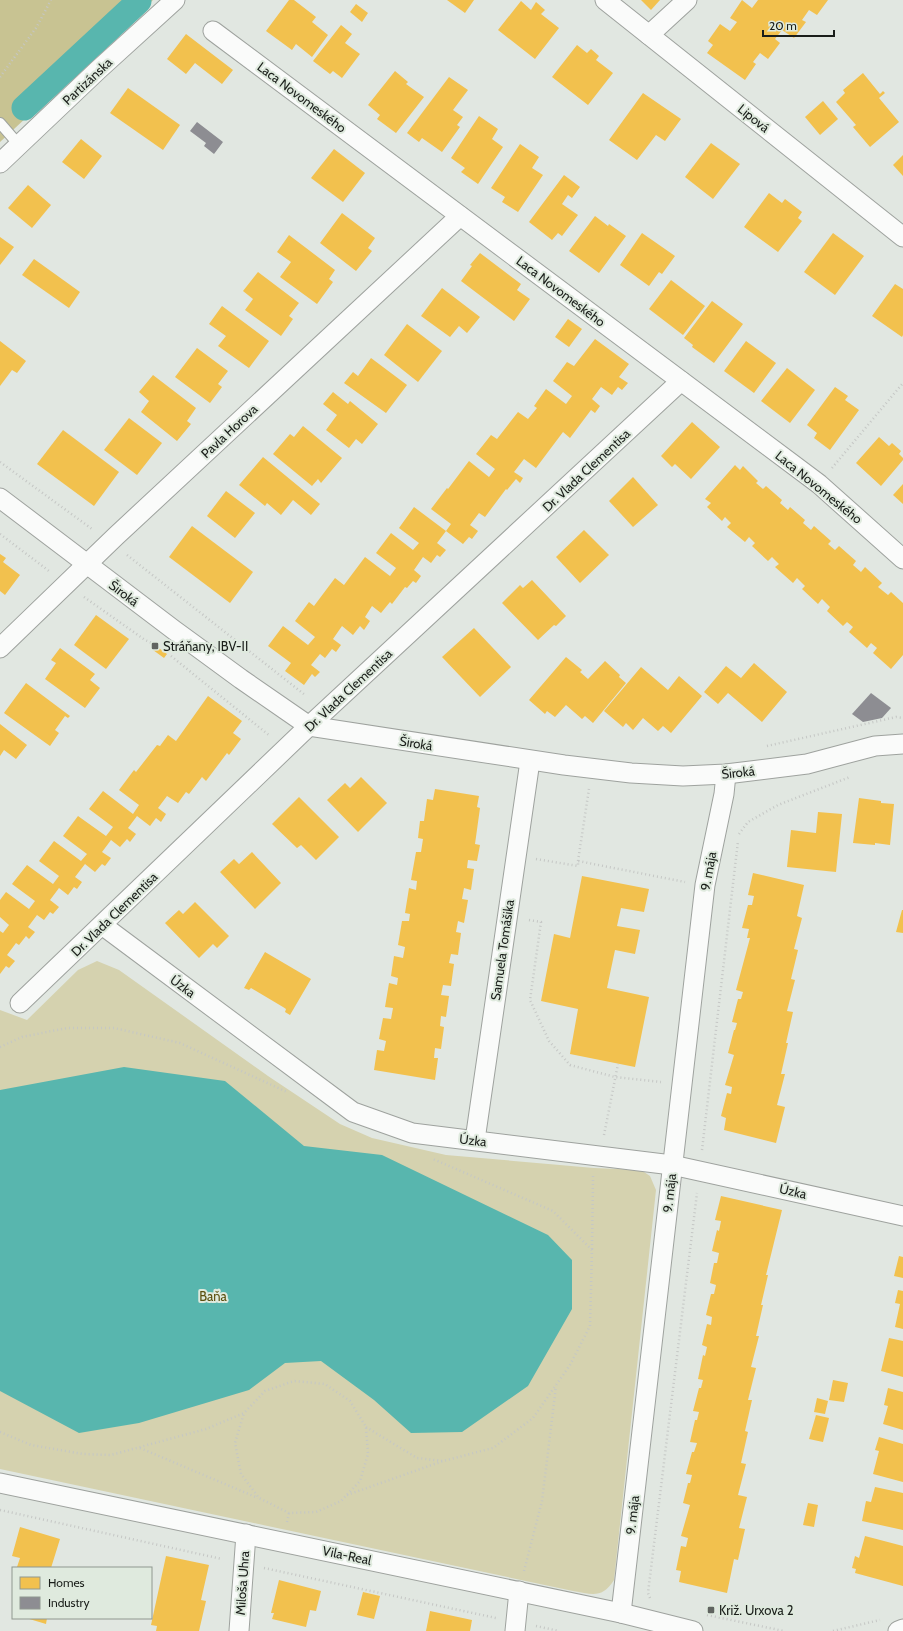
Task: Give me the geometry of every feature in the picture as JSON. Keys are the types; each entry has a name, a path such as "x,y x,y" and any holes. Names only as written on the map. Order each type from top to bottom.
{"street":[{"name":"Partizánska","path":"0,163 98,70 175,0"},
{"name":"Lipová","path":"605,0 903,237"},
{"path":"649,35 687,0"},
{"name":"Laca Novomeského","path":"213,31 819,484 903,559"},
{"name":"Pavla Horova","path":"0,648 110,542 460,216"},
{"name":"Dr. Vlada Clementisa","path":"20,1003 309,726 681,381"},
{"name":"Široká","path":"0,498 229,670 309,726 530,761 631,773 683,776 726,774 807,764 875,746 903,744"},
{"name":"Samuela Tomášika","path":"475,1140 530,761"},
{"name":"9. mája","path":"621,1613 705,885 724,794 726,774"},
{"name":"Úzka","path":"102,925 353,1112 412,1133 672,1165 903,1216"},
{"name":"Vila-Real","path":"0,1483 519,1591 621,1613 693,1631"},
{"name":"Miloša Uhra","path":"239,1631 246,1534"},
{"path":"516,1626 519,1591"},
{"path":"891,1625 903,1629"}],"lane":[{"path":"0,123 19,145"}],"path":[{"path":"0,77 36,28 51,0"},
{"path":"819,484 903,383"},
{"path":"0,462 110,542 325,712"},
{"path":"761,747 848,726 896,717 903,718"},
{"path":"517,856 578,866 592,768"},
{"path":"652,1603 648,1592 700,1170 739,834 748,822 778,805 856,774"},
{"path":"578,861 705,885"},
{"path":"507,915 541,922 530,1000 549,1041 570,1065 615,1077 683,1084"},
{"path":"0,1047 22,1037 66,1028 114,1028 180,1043 289,1093"},
{"path":"347,1495 443,1461 493,1448 533,1418 570,1365 590,1326 594,1168 600,1156 618,1064"},
{"path":"430,1157 554,1211 592,1250"},
{"path":"0,1432 31,1445 83,1454 111,1455 206,1429 244,1413 265,1391 294,1381 325,1384 350,1401 366,1427 417,1458 443,1461"},
{"path":"519,1591 542,1501 557,1384"},
{"path":"244,1413 235,1443 240,1474 259,1498"},
{"path":"139,1447 289,1512 316,1512 341,1501 360,1481 368,1454 366,1427"},
{"path":"0,1510 516,1626 559,1631"},
{"path":"706,1614 784,1631"},
{"path":"833,1631 891,1625"}],"green space":[{"name":"Baňa","path":"97,961 119,970 268,1076 340,1124 372,1138 446,1155 594,1168 641,1170 650,1176 656,1190 614,1580 610,1586 601,1593 596,1594 573,1591 0,1469 0,1010 27,1020 78,970"}],"shaded area":[{"path":"0,0 153,0 0,142"}],"water":[{"name":"Baňa","path":"124,1067 225,1081 304,1146 382,1155 548,1235 572,1260 572,1309 528,1386 462,1432 411,1433 374,1400 321,1361 285,1363 249,1390 139,1423 79,1433 0,1391 0,1090"}],"building: Homes":[{"path":"289,0 294,0 316,17 312,22 328,35 312,57 296,44 292,50 266,31"},
{"path":"447,0 474,0 465,13"},
{"path":"641,0 660,0 651,10"},
{"path":"742,0 752,8 758,0 828,0 817,15 809,10 802,20 806,22 794,38 782,30 775,39 780,43 768,59 760,53 753,62 756,64 745,80 707,53 713,45 708,41 720,24 730,31 737,22 730,18"},
{"path":"521,1 531,10 536,2 545,10 541,14 559,28 535,59 498,30"},
{"path":"356,4 368,13 362,22 350,12"},
{"path":"341,25 352,34 345,43 360,54 342,78 333,71 330,74 313,61"},
{"path":"186,34 233,70 222,84 195,63 186,74 167,59"},
{"path":"577,45 587,53 591,49 599,56 596,60 613,73 588,105 552,77"},
{"path":"395,71 408,82 406,84 424,97 396,133 377,119 380,115 368,105"},
{"path":"863,73 880,94 883,91 885,93 879,98 899,122 870,147 853,127 856,125 836,102 845,93 843,90"},
{"path":"449,77 468,90 453,110 463,117 457,125 460,127 442,152 422,138 419,142 407,133"},
{"path":"128,88 180,125 163,150 110,113"},
{"path":"643,93 681,119 665,141 656,135 637,160 609,140"},
{"path":"823,101 838,119 820,135 805,117"},
{"path":"479,116 498,129 492,139 503,147 478,184 461,172 465,168 451,158"},
{"path":"81,139 102,156 84,179 62,162"},
{"path":"711,143 740,164 713,199 685,177"},
{"path":"520,144 539,157 532,168 543,175 518,212 502,202 505,197 491,188"},
{"path":"334,149 365,173 343,202 311,178"},
{"path":"903,155 903,176 893,165"},
{"path":"564,175 580,187 572,198 568,195 562,204 578,215 562,236 558,233 552,240 529,222"},
{"path":"28,185 51,205 32,228 8,208"},
{"path":"769,193 782,203 785,199 802,212 798,218 802,221 778,252 744,227"},
{"path":"342,213 375,238 368,248 372,251 356,271 320,243"},
{"path":"595,216 608,226 609,224 626,236 599,273 569,251"},
{"path":"642,233 675,256 662,274 659,272 649,286 620,265"},
{"path":"833,233 864,256 835,295 804,272"},
{"path":"289,235 335,270 329,279 333,282 317,304 280,277 291,262 277,252"},
{"path":"0,237 14,247 0,265"},
{"path":"480,253 521,284 517,290 530,299 514,321 461,281 472,266 470,265"},
{"path":"34,259 80,292 69,308 22,275"},
{"path":"258,272 299,303 289,316 293,319 281,336 245,310 253,299 243,291"},
{"path":"671,280 705,306 683,335 649,309"},
{"path":"895,284 903,289 902,337 872,316"},
{"path":"442,288 480,317 467,333 459,326 450,337 421,316"},
{"path":"712,301 743,324 714,363 692,347 693,345 684,338"},
{"path":"222,306 269,341 249,368 218,346 226,336 209,324"},
{"path":"568,319 582,329 569,347 555,337"},
{"path":"407,324 442,351 418,382 384,355"},
{"path":"595,339 629,364 619,377 628,383 622,390 618,387 612,395 601,387 592,399 600,406 595,413 591,410 570,438 563,432 536,468 524,459 514,472 523,478 520,483 516,479 507,490 506,489 485,517 479,513 470,525 478,531 472,539 469,537 463,544 446,531 451,524 431,509 469,461 489,477 495,469 476,454 491,435 497,439 518,412 528,419 537,408 534,406 546,389 566,404 572,396 553,381 567,362 574,366"},
{"path":"0,341 26,361 17,373 12,370 0,386"},
{"path":"746,341 776,363 754,393 724,371"},
{"path":"197,348 228,371 218,384 222,387 210,403 175,377"},
{"path":"371,358 407,385 386,413 344,383 353,372 358,376"},
{"path":"787,368 815,390 790,423 761,401"},
{"path":"153,375 196,408 187,421 191,424 177,441 141,412 149,401 139,392"},
{"path":"835,387 848,396 845,400 859,410 830,450 814,438 817,433 807,425"},
{"path":"333,392 348,404 350,401 378,424 362,444 356,439 349,448 326,430 337,415 323,404"},
{"path":"129,418 162,443 137,475 104,450"},
{"path":"692,422 720,447 691,479 675,464 672,467 661,456"},
{"path":"303,426 342,458 321,483 318,479 312,486 273,454 290,434 294,437"},
{"path":"63,430 119,472 94,506 37,464"},
{"path":"879,437 889,446 892,443 901,451 899,454 903,458 903,460 881,486 856,463"},
{"path":"263,457 320,504 311,515 293,500 281,515 267,503 265,506 239,485"},
{"path":"735,465 740,470 743,466 758,481 756,483 763,489 766,486 782,500 780,503 788,510 790,507 805,520 803,523 811,530 814,526 831,541 828,544 835,550 839,546 856,561 853,565 861,572 865,567 882,583 878,587 888,595 891,592 903,603 903,655 891,669 873,653 877,648 871,643 867,648 849,632 853,627 847,622 843,626 827,611 830,607 822,599 818,604 802,589 805,586 797,578 793,583 775,567 779,564 772,557 768,561 752,546 755,543 749,537 745,542 727,527 731,523 725,517 722,521 707,507 711,503 705,499"},
{"path":"633,477 658,505 633,527 609,501"},
{"path":"903,484 903,504 893,495"},
{"path":"226,491 255,513 235,538 207,516"},
{"path":"414,507 446,531 437,543 446,550 440,557 437,555 431,563 423,557 414,570 421,576 416,583 413,581 407,588 405,587 392,604 390,602 381,613 372,606 365,617 370,621 364,630 360,626 353,635 342,626 333,639 341,645 336,652 332,649 325,658 320,654 311,665 320,672 315,677 312,674 304,685 285,671 291,663 268,646 283,626 308,645 315,637 295,621 309,602 314,606 335,578 344,585 365,557 390,576 396,568 376,553 391,533 413,550 419,543 399,528"},
{"path":"192,526 253,572 230,603 169,557"},
{"path":"584,530 609,555 580,583 556,557"},
{"path":"0,554 6,558 3,562 20,575 5,595 0,591"},
{"path":"532,580 566,616 538,640 502,603 520,585 523,588"},
{"path":"96,615 129,639 106,669 74,645"},
{"path":"474,628 511,667 480,697 442,657"},
{"path":"156,646 167,654 164,658 153,650"},
{"path":"60,648 95,674 90,680 100,688 85,708 45,679 56,663 51,660"},
{"path":"566,657 582,670 580,672 588,679 605,661 626,683 593,723 585,716 582,719 566,705 555,717 547,711 545,714 529,700"},
{"path":"754,663 787,692 762,722 728,693 718,704 704,692 726,666 741,678"},
{"path":"641,667 668,690 679,676 702,696 671,733 663,726 658,731 643,718 633,730 626,723 623,727 604,711"},
{"path":"26,683 70,716 68,718 65,716 55,730 59,733 50,746 4,713"},
{"path":"208,696 242,721 233,733 241,739 229,755 227,753 206,781 202,777 189,794 186,792 178,803 167,796 158,808 166,814 161,822 156,818 150,826 137,816 128,828 136,834 130,842 127,839 120,847 111,840 102,852 111,858 105,866 102,864 95,872 85,864 75,877 82,882 77,889 74,887 68,895 59,888 50,900 59,907 53,914 50,912 44,920 37,915 28,927 35,932 29,939 26,936 19,945 16,943 7,955 15,961 9,968 6,966 0,974 0,931 3,933 9,925 0,917 0,900 6,892 29,909 35,901 12,884 27,865 53,884 59,876 39,861 54,841 81,861 87,854 63,836 78,816 106,836 113,827 89,809 103,791 133,814 139,805 119,790 134,770 136,772 157,745 160,746 168,735 176,741"},
{"path":"0,724 27,745 16,759 4,750 0,756"},
{"path":"361,777 387,803 358,832 327,800 345,783 350,788"},
{"path":"435,789 479,796 477,807 480,808 475,844 480,845 477,861 468,860 467,868 474,869 471,890 464,888 462,899 468,900 464,923 458,921 456,932 461,933 458,955 451,954 449,963 454,964 451,986 443,985 441,995 449,996 446,1017 441,1016 440,1026 444,1027 441,1049 435,1048 434,1058 438,1058 435,1080 374,1070 377,1050 384,1051 386,1041 379,1039 383,1018 391,1019 393,1008 385,1007 389,983 397,985 398,978 391,976 394,956 403,958 405,947 398,945 402,921 409,921 410,914 405,913 409,888 416,890 417,881 411,880 416,852 421,852 423,839 418,838 420,821 424,821 427,799 433,800"},
{"path":"299,797 339,837 316,860 301,845 297,848 272,824"},
{"path":"859,798 881,801 881,803 894,804 890,845 853,843"},
{"path":"818,812 842,814 836,872 787,867 791,830 816,833"},
{"path":"252,852 281,883 255,909 220,872 234,859 239,864"},
{"path":"753,873 804,885 797,916 802,918 794,949 798,950 791,979 795,980 787,1011 793,1012 781,1074 785,1074 777,1105 785,1107 776,1143 724,1130 726,1118 721,1116 727,1093 731,1094 732,1087 725,1085 734,1055 728,1053 737,1023 732,1022 738,999 741,999 743,992 736,990 750,938 747,938 749,929 742,928 748,905 752,905 754,896 748,895"},
{"path":"582,876 649,889 644,912 621,908 617,926 640,930 635,954 615,950 607,988 649,997 635,1067 570,1054 578,1009 541,1001 554,934 570,938"},
{"path":"195,902 229,936 217,948 213,944 199,958 165,923 179,910 183,914"},
{"path":"903,910 903,933 896,932"},
{"path":"265,952 311,979 290,1015 285,1012 286,1009 251,988 249,990 244,988"},
{"path":"721,1196 782,1210 766,1275 768,1275 756,1336 759,1336 751,1367 756,1368 748,1400 752,1400 745,1431 748,1432 741,1463 746,1464 738,1495 747,1497 739,1528 745,1529 738,1560 734,1559 727,1593 679,1582 681,1571 676,1570 681,1546 686,1547 688,1538 681,1536 690,1505 683,1503 688,1483 690,1483 692,1475 686,1474 692,1452 694,1452 697,1443 690,1442 695,1420 697,1420 699,1412 693,1411 699,1388 701,1388 703,1380 698,1379 703,1355 705,1356 707,1347 702,1345 707,1324 711,1325 712,1317 706,1315 711,1294 714,1294 716,1285 710,1283 714,1263 717,1263 719,1253 712,1251 717,1230 719,1231 721,1221 715,1220"},
{"path":"899,1256 903,1257 903,1278 894,1276"},
{"path":"898,1290 903,1291 903,1329 895,1327 900,1304 895,1303"},
{"path":"889,1338 903,1341 903,1377 881,1371"},
{"path":"833,1380 848,1383 844,1402 829,1400"},
{"path":"888,1388 903,1392 903,1430 883,1424 888,1406 884,1405"},
{"path":"817,1398 828,1401 825,1414 814,1412"},
{"path":"816,1415 829,1418 823,1442 809,1439"},
{"path":"879,1437 903,1444 903,1482 873,1474 879,1451 875,1450"},
{"path":"875,1487 903,1493 903,1530 862,1521 866,1501 871,1502"},
{"path":"808,1503 818,1505 814,1527 803,1525"},
{"path":"20,1527 60,1539 51,1567 17,1567 20,1558 12,1556"},
{"path":"865,1536 903,1546 903,1586 855,1573 856,1569 852,1568 855,1556 859,1558"},
{"path":"166,1556 209,1565 201,1600 206,1601 199,1631 156,1631 157,1626 151,1625"},
{"path":"279,1580 321,1591 316,1611 310,1610 306,1627 272,1619 274,1613 271,1613"},
{"path":"363,1592 380,1596 374,1619 357,1615"},
{"path":"430,1611 472,1620 470,1631 426,1631"},
{"path":"29,1619 47,1619 46,1624"}],"building: Industry":[{"path":"197,122 223,142 214,154 204,146 206,143 190,131"},
{"path":"871,693 891,708 882,718 863,722 852,714"}],"waterway":[{"path":"24,108 139,1"}],"place":[{"name":"Stráňany, IBV-II","path":"155,646"},
{"name":"Križ. Urxova 2","path":"711,1610"}]}
